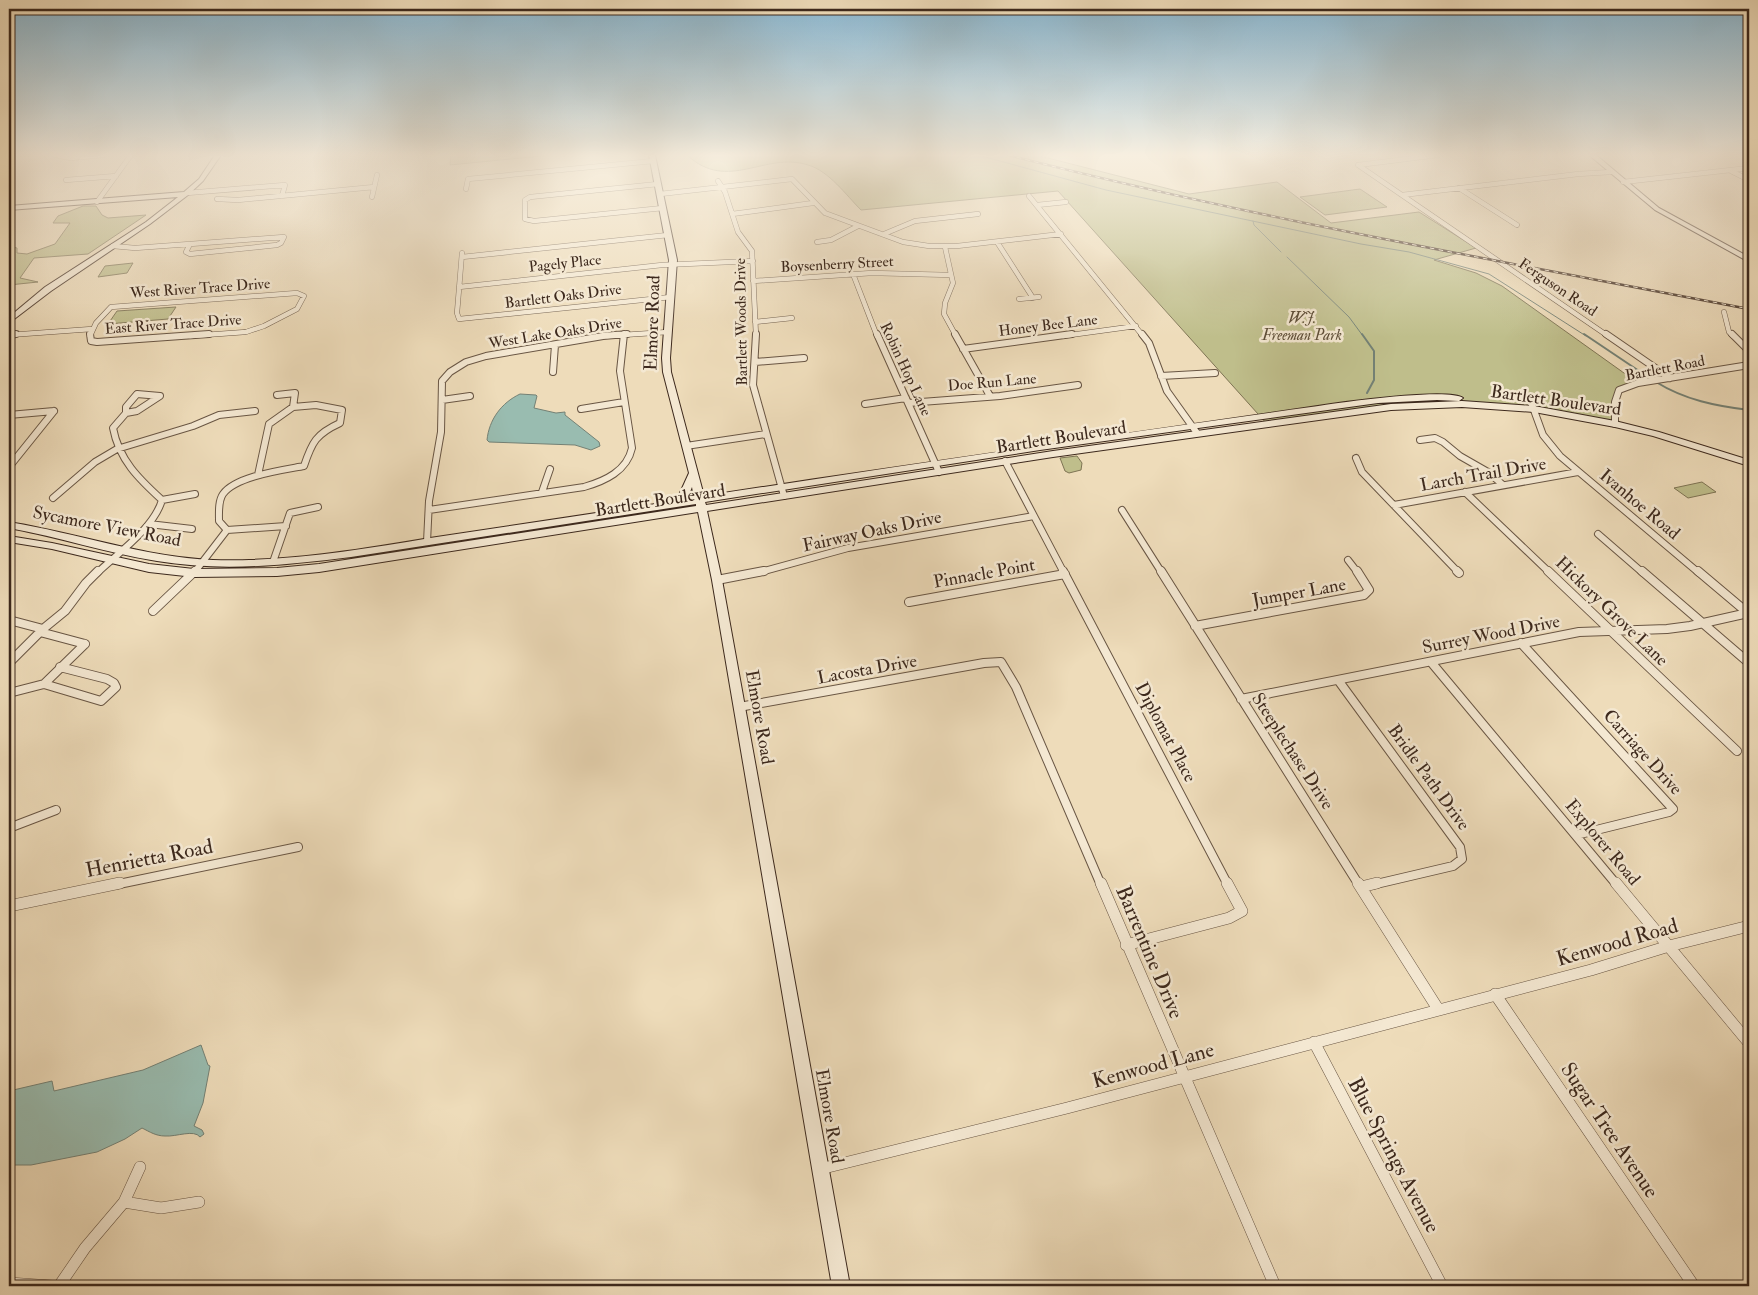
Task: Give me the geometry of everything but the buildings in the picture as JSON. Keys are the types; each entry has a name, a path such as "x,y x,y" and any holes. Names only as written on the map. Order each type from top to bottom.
{"main road":[{"path":"9,321 48,290 158,215"},
{"name":"Elmore Road","path":"664,215 673,264 666,358 667,372 717,580 841,1286"},
{"path":"1669,215 1749,260"},
{"name":"Bartlett Boulevard","path":"937,468 1006,461 1399,398 1446,397 1532,406 1615,420 1749,456"},
{"name":"Bartlett Boulevard","path":"376,555 1195,430"},
{"name":"Bartlett Boulevard","path":"1688,439 1749,463"},
{"path":"669,505 683,497 694,478 712,493 727,496"},
{"name":"Bartlett Boulevard","path":"376,555 427,542 544,529 669,505 700,505 727,496 783,492"},
{"name":"Sycamore View Road","path":"9,525 56,533 150,568 273,562 321,563"},
{"name":"Sycamore View Road","path":"9,539 117,555"},
{"name":"Sycamore View Road","path":"199,567 277,572 376,555"}],"street":[{"path":"526,215 527,221 585,215"},
{"name":"Bartlett Woods Drive","path":"732,215 738,232 750,247 753,261 756,362 753,385 783,492"},
{"path":"832,215 907,243 945,247 1060,234"},
{"path":"884,234 912,222 966,215"},
{"path":"1045,215 1151,346 1167,391 1195,430"},
{"name":"Ferguson Road","path":"1432,215 1670,378"},
{"path":"1502,215 1517,225"},
{"path":"817,242 830,241 858,226"},
{"path":"459,287 462,255 668,235"},
{"path":"113,246 135,248 284,237 281,243 277,245 190,254 186,252 190,244"},
{"path":"997,242 1036,298 1019,299"},
{"path":"945,247 952,286 943,305 943,312 990,396"},
{"name":"Pagely Place","path":"459,287 673,264 753,261"},
{"name":"Boysenberry Street","path":"753,281 884,273 951,275"},
{"name":"Robin Hop Lane","path":"853,274 866,312 937,468"},
{"name":"Bartlett Oaks Drive","path":"459,287 457,313 459,320 670,297"},
{"name":"West River Trace Drive","path":"90,331 111,307 303,294 297,309"},
{"name":"East River Trace Drive","path":"90,331 91,341 97,342 246,332 264,326 297,309"},
{"path":"1724,312 1729,332 1749,351"},
{"path":"755,322 792,318"},
{"name":"Honey Bee Lane","path":"963,349 1136,326"},
{"path":"9,340 90,331"},
{"name":"West Lake Oaks Drive","path":"442,400 442,381 450,372 476,358 624,334 668,332"},
{"path":"429,510 591,485 609,478 620,470 630,457 632,448 619,366 624,334"},
{"path":"9,335 42,335"},
{"path":"553,372 555,345"},
{"path":"756,362 804,358"},
{"name":"Bartlett Road","path":"1615,420 1615,402 1619,390 1638,383 1749,365"},
{"path":"1161,376 1215,374"},
{"name":"Doe Run Lane","path":"865,404 990,396 1078,385"},
{"path":"277,395 295,393 293,407"},
{"path":"126,413 137,411 160,396 137,394 126,408 126,413 113,428 117,449 137,478 162,500"},
{"path":"427,542 429,510 440,440 442,400 470,396"},
{"path":"581,409 624,402"},
{"path":"227,530 219,521 223,494 228,489 258,475 304,466 313,440 319,432 340,423 342,410 316,405 293,407 269,424 258,475"},
{"name":"Ivanhoe Road","path":"1532,406 1537,422 1547,442 1578,472 1749,613"},
{"path":"9,415 54,411 9,467"},
{"path":"53,498 95,462 117,449 194,426 219,415 255,411"},
{"path":"686,446 766,434"},
{"path":"1420,440 1433,438 1440,440 1460,456 1486,471 1503,485"},
{"path":"9,454 18,454"},
{"path":"1356,458 1362,472 1459,573"},
{"name":"Diplomat Place","path":"1006,461 1242,911 1229,918 1126,945"},
{"path":"542,492 550,469"},
{"name":"Larch Trail Drive","path":"1394,505 1578,472"},
{"name":"Hickory Grove Lane","path":"1466,492 1737,750"},
{"path":"162,500 195,494"},
{"path":"9,663 65,611 86,583 149,524 159,510 162,500"},
{"path":"273,562 290,513 318,507"},
{"name":"Steeplechase Drive","path":"1122,510 1438,1009"},
{"name":"Fairway Oaks Drive","path":"717,580 770,570 848,548 1034,516"},
{"path":"149,524 192,529"},
{"path":"153,611 199,567 227,530 286,526"},
{"path":"1598,534 1749,663"},
{"name":"Jumper Lane","path":"1195,626 1364,595 1369,590 1368,586 1348,560"},
{"name":"Pinnacle Point","path":"909,602 1065,574"},
{"name":"Surrey Wood Drive","path":"1241,699 1579,632 1658,630 1702,624 1749,613"},
{"path":"9,620 85,644 44,684"},
{"name":"Carriage Drive","path":"1520,643 1669,802 1673,809 1669,812 1576,835"},
{"name":"Barrentine Drive","path":"1000,662 1008,671 1016,687 1274,1286"},
{"name":"Lacosta Drive","path":"739,707 984,663 1000,662"},
{"name":"Explorer Road","path":"1431,662 1749,1043"},
{"path":"9,692 44,684 101,701 116,687 114,683 107,679 60,667"},
{"name":"Bridle Path Drive","path":"1338,680 1460,847 1462,859 1453,866 1361,887"},
{"path":"9,828 56,810"},
{"name":"Henrietta Road","path":"9,906 298,847"},
{"name":"Kenwood Road","path":"1496,994 1592,970 1669,946 1749,926"},
{"name":"Kenwood Lane","path":"820,1169 1067,1108 1496,994"},
{"name":"Sugar Tree Avenue","path":"1496,994 1694,1286"},
{"name":"Blue Springs Avenue","path":"1314,1042 1442,1286"},
{"path":"59,1286 85,1248 124,1202 140,1167"},
{"path":"124,1202 161,1208 199,1202"},
{"path":"9,1283 52,1286"}],"green space":[{"path":"103,215 108,218 145,215 88,254 34,258 20,278 38,282 9,285 9,246 17,248 17,253 27,254 55,244 70,223 53,223 58,216"},
{"name":"W.J. Freeman Park","path":"1080,215 1321,215 1331,223 1392,215 1424,215 1476,248 1434,260 1476,273 1502,286 1638,383 1619,390 1615,424 1534,409 1430,405 1267,424"},
{"path":"133,263 127,273 98,277 105,266"},
{"path":"176,307 168,319 108,324 117,311"},
{"path":"1077,456 1082,463 1081,470 1069,473 1065,471 1060,458"},
{"path":"1702,482 1716,492 1688,498 1674,488"}],"water":[{"path":"520,394 537,396 534,408 556,413 565,412 565,415 599,442 600,446 591,450 575,445 489,442 487,440 488,433 493,419 507,402"},
{"path":"201,1045 210,1066 203,1103 194,1126 202,1130 204,1134 200,1137 189,1133 162,1136 142,1128 125,1139 97,1152 31,1165 9,1165 9,1091 52,1081 54,1091 143,1070"}],"waterway":[{"path":"1226,215 1253,221"},
{"path":"1253,221 1409,252 1489,274 1586,336"},
{"path":"1253,221 1254,225 1281,252"},
{"path":"1287,257 1349,317 1363,336"},
{"path":"1362,334 1374,351 1374,380 1367,393"},
{"path":"1584,334 1651,379"},
{"path":"1656,382 1689,398 1749,410"}],"railway":[{"path":"1268,215 1749,309"}]}
